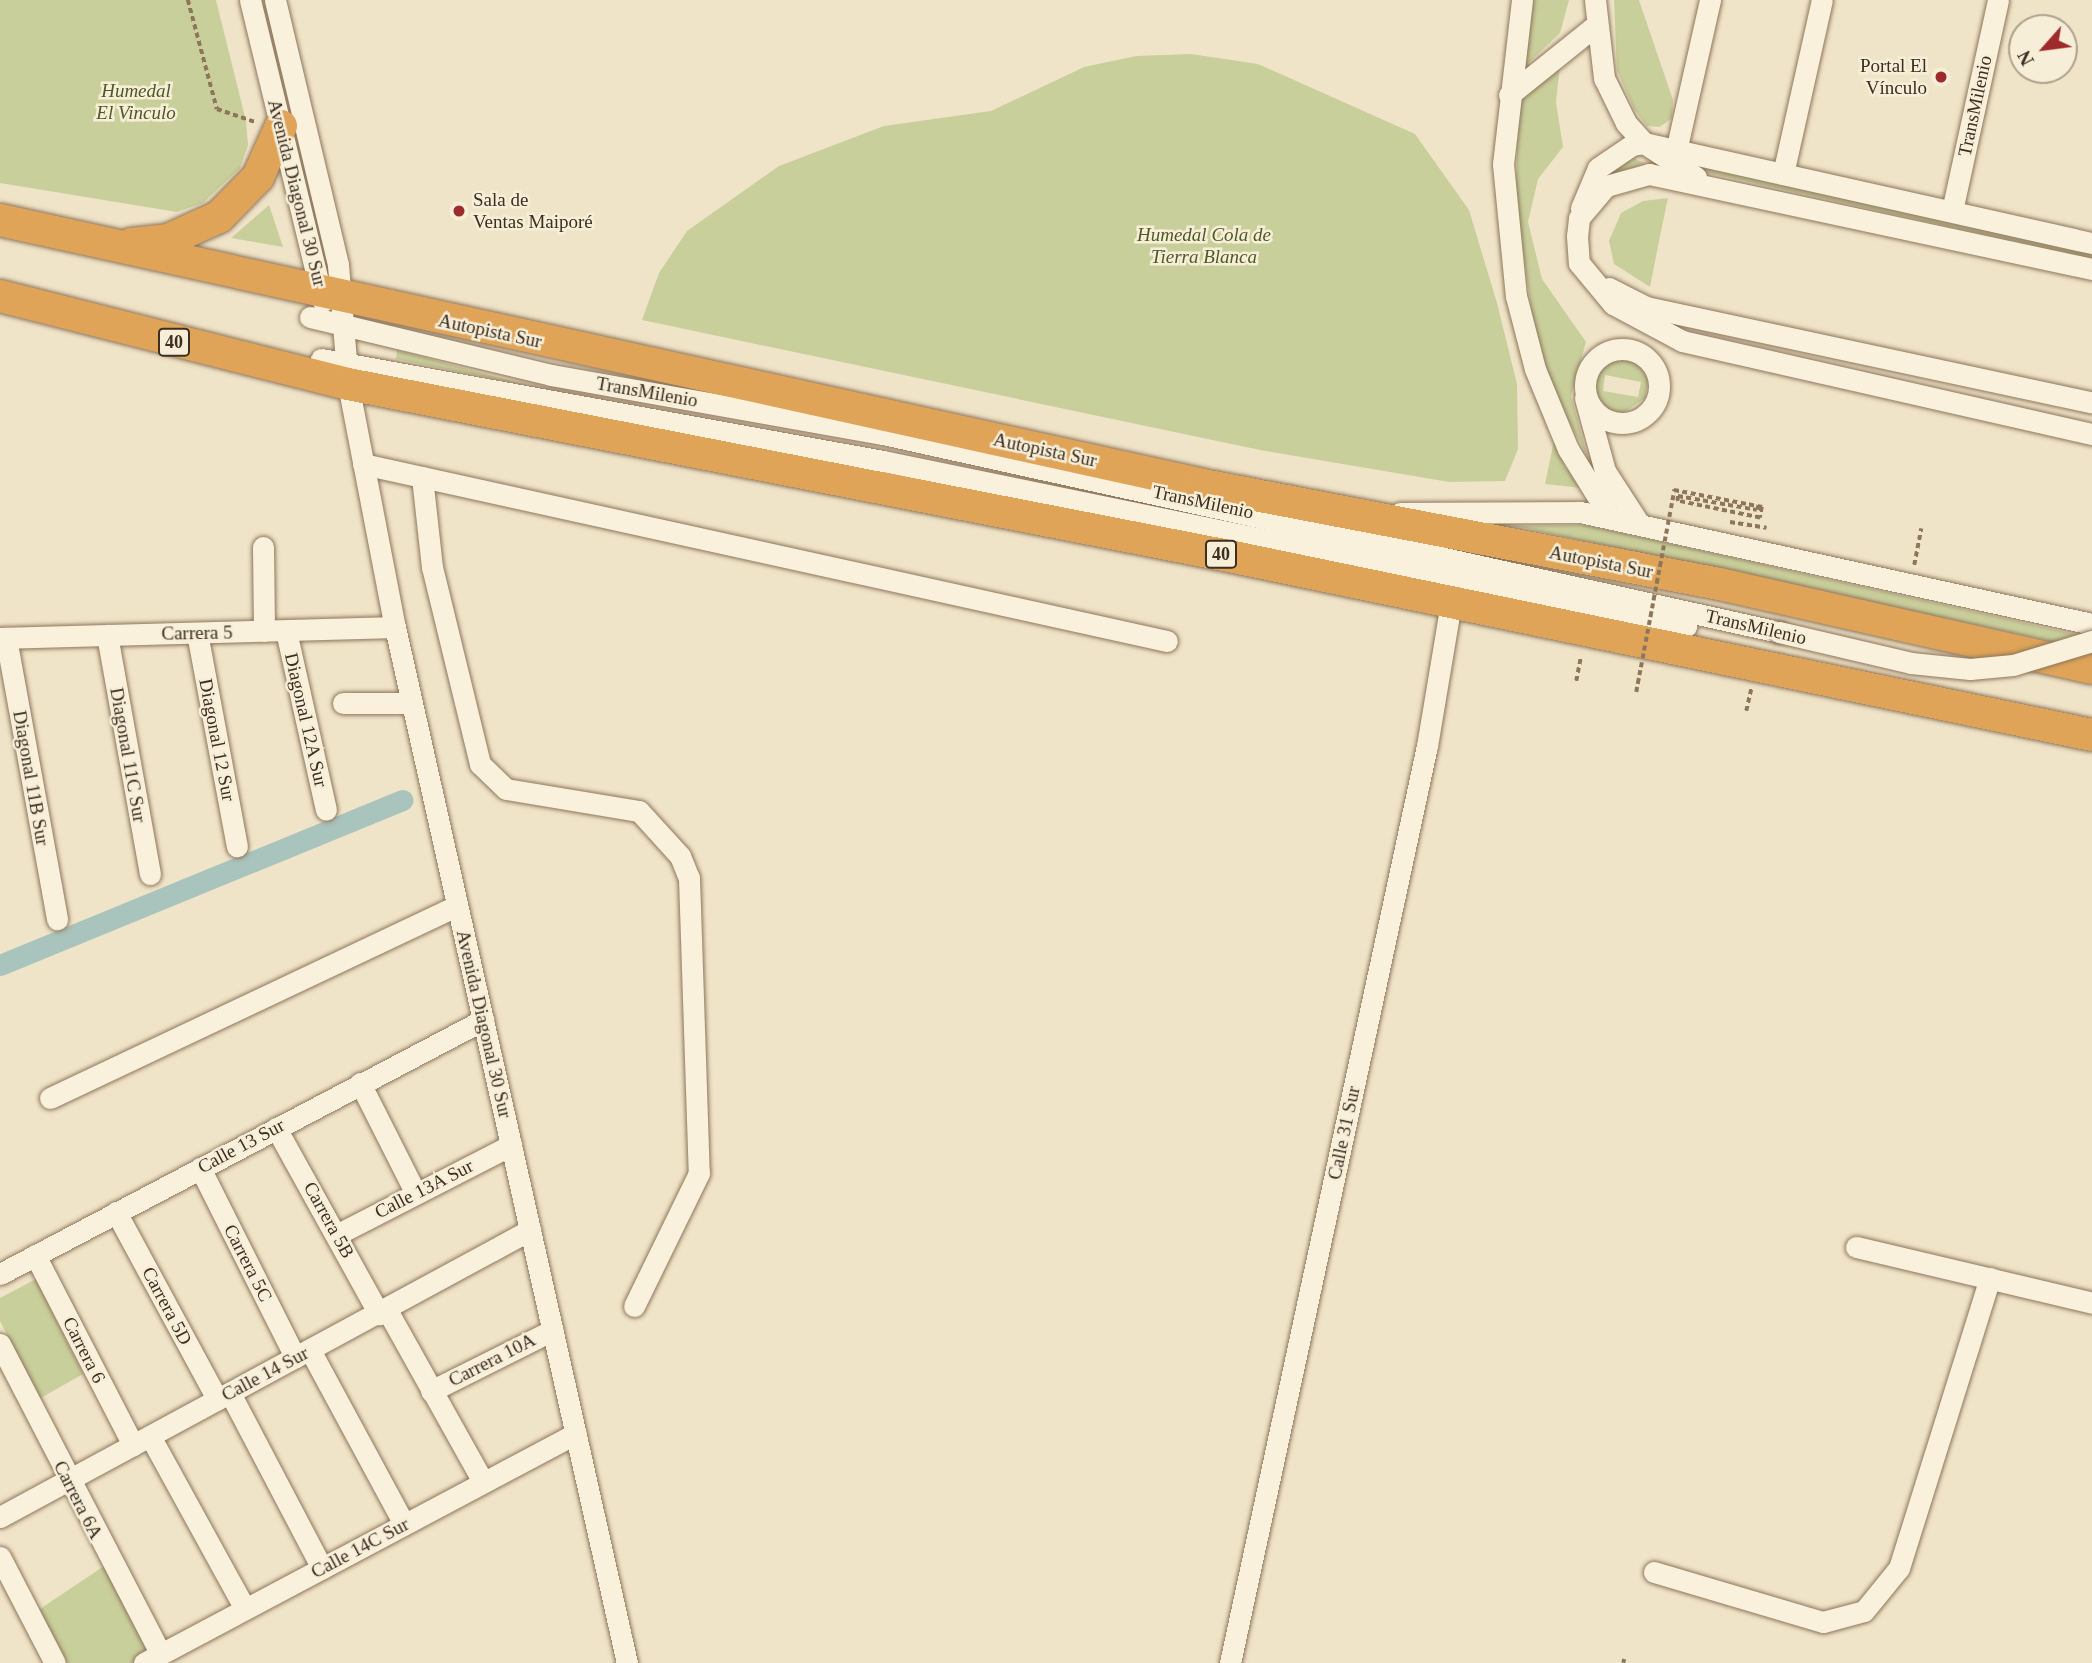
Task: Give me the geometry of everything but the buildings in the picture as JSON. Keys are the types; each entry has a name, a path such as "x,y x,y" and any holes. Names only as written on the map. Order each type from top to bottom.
{"highway":[{"path":"117,246 169,240 219,217 258,177 263,123"},
{"name":"Autopista Sur","path":"0,219 117,246 329,312 1719,584 2092,668"},
{"name":"40","path":"0,296 2092,735"}],"street":[{"name":"Avenida Diagonal 30 Sur","path":"250,0 263,123 329,312"},
{"name":"Avenida Diagonal 30 Sur","path":"275,0 339,367 363,464 395,627 627,1663"},
{"path":"1522,0 1509,94 1504,205 1516,296 1535,369 1563,439 1610,517"},
{"path":"1595,0 1596,25 1608,89 1644,142 1706,183"},
{"path":"1676,151 1710,0"},
{"path":"1783,174 1822,0"},
{"name":"TransMilenio","path":"1952,211 1998,0"},
{"path":"1509,94 1596,25"},
{"path":"2092,243 1644,142 1620,149 1598,168 1579,218 1580,263 1613,304 1652,330 2092,434"},
{"path":"1579,218 1606,186 1628,177 1706,183 2092,269"},
{"path":"1579,218 1596,273 1623,298 1646,307 2092,403"},
{"name":"TransMilenio","path":"329,312 551,375 883,433 1779,639 1906,675 1968,681 2011,677 2092,654"},
{"name":"TransMilenio","path":"339,367 910,466 1910,663 1970,669 2013,665 2092,641"},
{"path":"1585,390 1595,447 1640,525"},
{"path":"363,464 1167,641"},
{"path":"422,477 432,567 480,764 506,789 639,811 680,856 689,878 699,1174 634,1306"},
{"path":"1354,514 1537,509 1610,517 2087,619"},
{"path":"263,547 264,631"},
{"name":"Calle 31 Sur","path":"1230,1663 1437,749 1451,602"},
{"name":"Carrera 5","path":"3,638 395,627"},
{"name":"Diagonal 12A Sur","path":"286,631 326,810"},
{"name":"Diagonal 12 Sur","path":"197,633 237,846"},
{"name":"Diagonal 11C Sur","path":"107,635 150,874"},
{"name":"Diagonal 11B Sur","path":"3,638 57,919"},
{"path":"343,703 412,703"},
{"path":"50,1098 457,906"},
{"name":"Calle 13 Sur","path":"0,1274 483,1020"},
{"path":"360,1083 414,1190"},
{"name":"Carrera 5B","path":"276,1128 482,1482"},
{"name":"Calle 13A Sur","path":"338,1234 414,1190 511,1145"},
{"name":"Carrera 5C","path":"200,1168 302,1354 404,1524"},
{"name":"Carrera 5D","path":"116,1212 322,1568"},
{"name":"Calle 14 Sur","path":"0,1517 383,1312 530,1230"},
{"path":"1856,1247 2092,1303"},
{"name":"Carrera 6","path":"35,1255 142,1441 245,1609"},
{"path":"1654,1572 1823,1622 1864,1611 1899,1569 1990,1279"},
{"name":"Carrera 10A","path":"431,1391 553,1330"},
{"name":"Carrera 6A","path":"0,1344 153,1659"},
{"name":"Calle 14C Sur","path":"153,1659 576,1433"},
{"path":"0,1557 55,1663"}],"path":[{"path":"188,0 217,109 263,123"},
{"path":"1636,692 1674,490 1762,507 1760,517 1677,502 1678,496 1757,510 1759,503"},
{"path":"1913,568 1921,529"},
{"path":"1576,681 1581,652"},
{"path":"1746,711 1752,688"}],"green space":[{"name":"Humedal El Vinculo","path":"0,0 216,0 246,121 248,145 240,168 203,203 177,212 0,183"},
{"path":"1530,0 1569,0 1560,33 1520,71"},
{"path":"1614,0 1639,0 1673,100 1672,118 1660,127 1647,126 1634,109 1617,70"},
{"name":"Humedal Cola de Tierra Blanca","path":"1191,54 1258,64 1415,134 1469,210 1497,303 1517,384 1518,449 1505,481 1449,482 1260,450 642,320 659,273 687,231 779,166 884,126 991,111 1084,67 1136,56"},
{"path":"1560,65 1556,102 1563,147 1538,179 1528,222 1542,279 1586,342 1571,396 1587,455 1551,388 1533,320 1516,203 1518,102"},
{"path":"1629,156 1644,163 1601,182 1604,174"},
{"path":"1694,166 2092,254 2092,258 1694,170"},
{"path":"1668,198 1650,287 1614,264 1609,241 1621,213 1643,201"},
{"path":"269,205 283,247 231,238"},
{"path":"397,350 527,385 396,359"},
{"path":"1622,358 1639,364 1648,380 1645,398 1623,413 1606,409 1593,386 1605,363","holes":["1605,375 1641,382 1638,397 1603,391"]},
{"path":"1554,441 1565,467 1581,488 1545,484"},
{"path":"1584,525 2092,638 2092,650 1515,526"},
{"path":"36,1279 83,1374 39,1399 0,1321 0,1298"},
{"path":"110,1562 161,1654 144,1663 55,1663 31,1615"}],"waterway":[{"path":"0,965 403,800"}],"place":[{"name":"Portal El Vínculo","path":"1941,77"},
{"name":"Sala de Ventas Maiporé","path":"459,211"}]}
